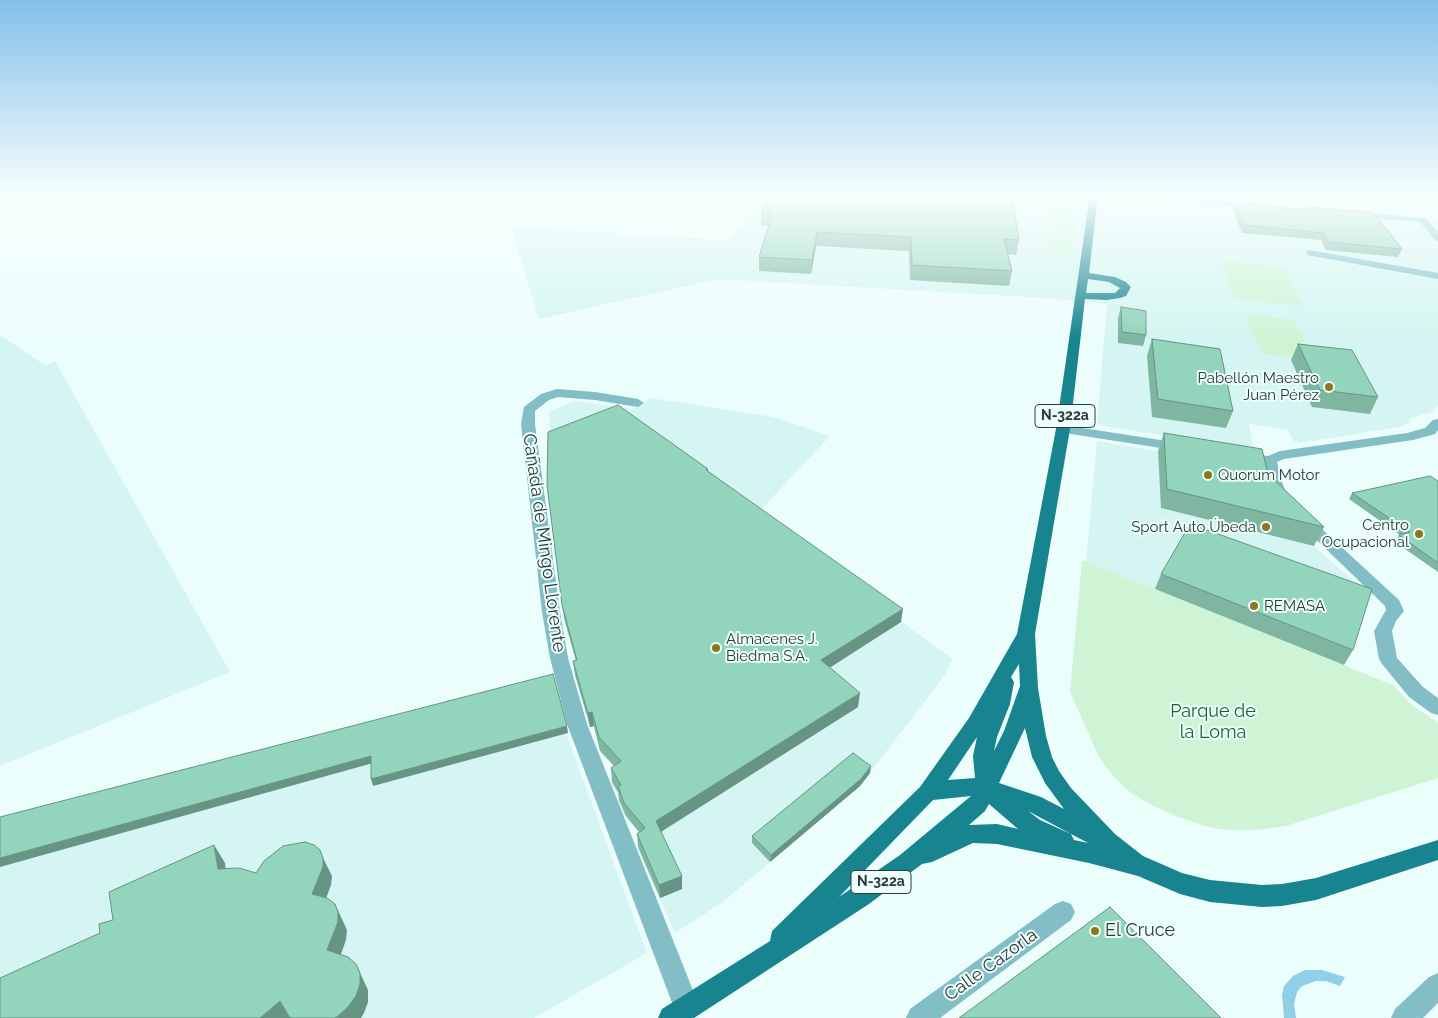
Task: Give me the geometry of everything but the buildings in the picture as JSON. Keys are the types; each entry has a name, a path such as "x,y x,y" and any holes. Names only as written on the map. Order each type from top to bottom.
{"main road":[{"name":"N-322a","path":"679,1013 762,958 862,896 908,862 977,805 986,789 1014,731 1029,686 1026,634 1063,429 1088,243"},
{"path":"1081,296 1116,296 1122,294 1126,287 1111,279 1083,275"},
{"name":"N-322a","path":"762,958 926,793 976,723 1026,634"},
{"path":"986,789 983,756 987,737 1000,704 1009,665"},
{"path":"1029,686 1036,736 1042,756 1052,777 1098,847"},
{"path":"926,793 959,787 986,789 1032,827 1098,847 1180,883 1210,891 1237,895 1282,895 1316,889 1438,850"},
{"path":"908,862 957,838 973,833 997,834 1098,847"}],"street":[{"path":"1310,253 1438,276"},
{"name":"Cañada de Mingo Llorente","path":"638,403 595,396 557,393 545,397 529,410 528,424 550,612 559,658 574,715 679,1013"},
{"path":"1230,455 1270,461 1280,455 1408,437 1425,433 1438,423"},
{"path":"1063,429 1191,449"},
{"path":"1270,461 1277,488 1286,502 1393,604 1395,611 1388,620 1383,632 1388,659 1407,683 1438,708"},
{"name":"Calle Cazorla","path":"919,1018 1063,912"},
{"path":"1404,1018 1438,986"}],"shaded area":[{"path":"516,243 1438,243 1438,405 1432,412 1408,419 1411,422 1398,427 1301,443 1294,442 1288,430 1249,424 1254,450 1097,425 1107,304 1044,298 718,279 539,319"},
{"path":"0,335 46,366 55,361 230,672 0,766"},
{"name":"Almacenes J. Biedma S.A.","path":"650,398 774,417 830,436 755,516 953,659 944,676 860,786 723,902 675,933 637,848 645,841 614,802 622,798 610,783 622,775 600,751 564,618 550,444 549,412 574,401 634,409"},
{"path":"1097,441 1254,467 1260,493 1314,546 1367,593 1344,665 1086,562"},
{"path":"555,680 566,733 647,953 534,1018 0,1018 0,825"}],"green space":[{"path":"1044,243 1071,243 1072,258 1065,257"},
{"path":"1221,261 1284,267 1303,306 1235,299"},
{"path":"1245,315 1294,320 1313,360 1262,354"},
{"name":"Parque de la Loma","path":"1082,560 1393,685 1411,704 1438,723 1438,778 1286,826 1257,830 1226,830 1208,827 1178,817 1131,793 1116,779 1097,753 1070,692"}],"water":[{"path":"1305,970 1322,970 1345,977 1340,986 1326,981 1316,981 1302,986 1297,992 1294,1004 1296,1018 1284,1018 1282,995 1284,986 1293,976"}],"place":[{"name":"Pabellón Maestro Juan Pérez","path":"1329,387"},
{"name":"Quorum Motor","path":"1208,475"},
{"name":"Sport Auto Úbeda","path":"1266,527"},
{"name":"Centro Ocupacional","path":"1419,534"},
{"name":"REMASA","path":"1254,606"},
{"name":"Almacenes J. Biedma S.A.","path":"716,648"},
{"name":"El Cruce","path":"1095,931"}]}
